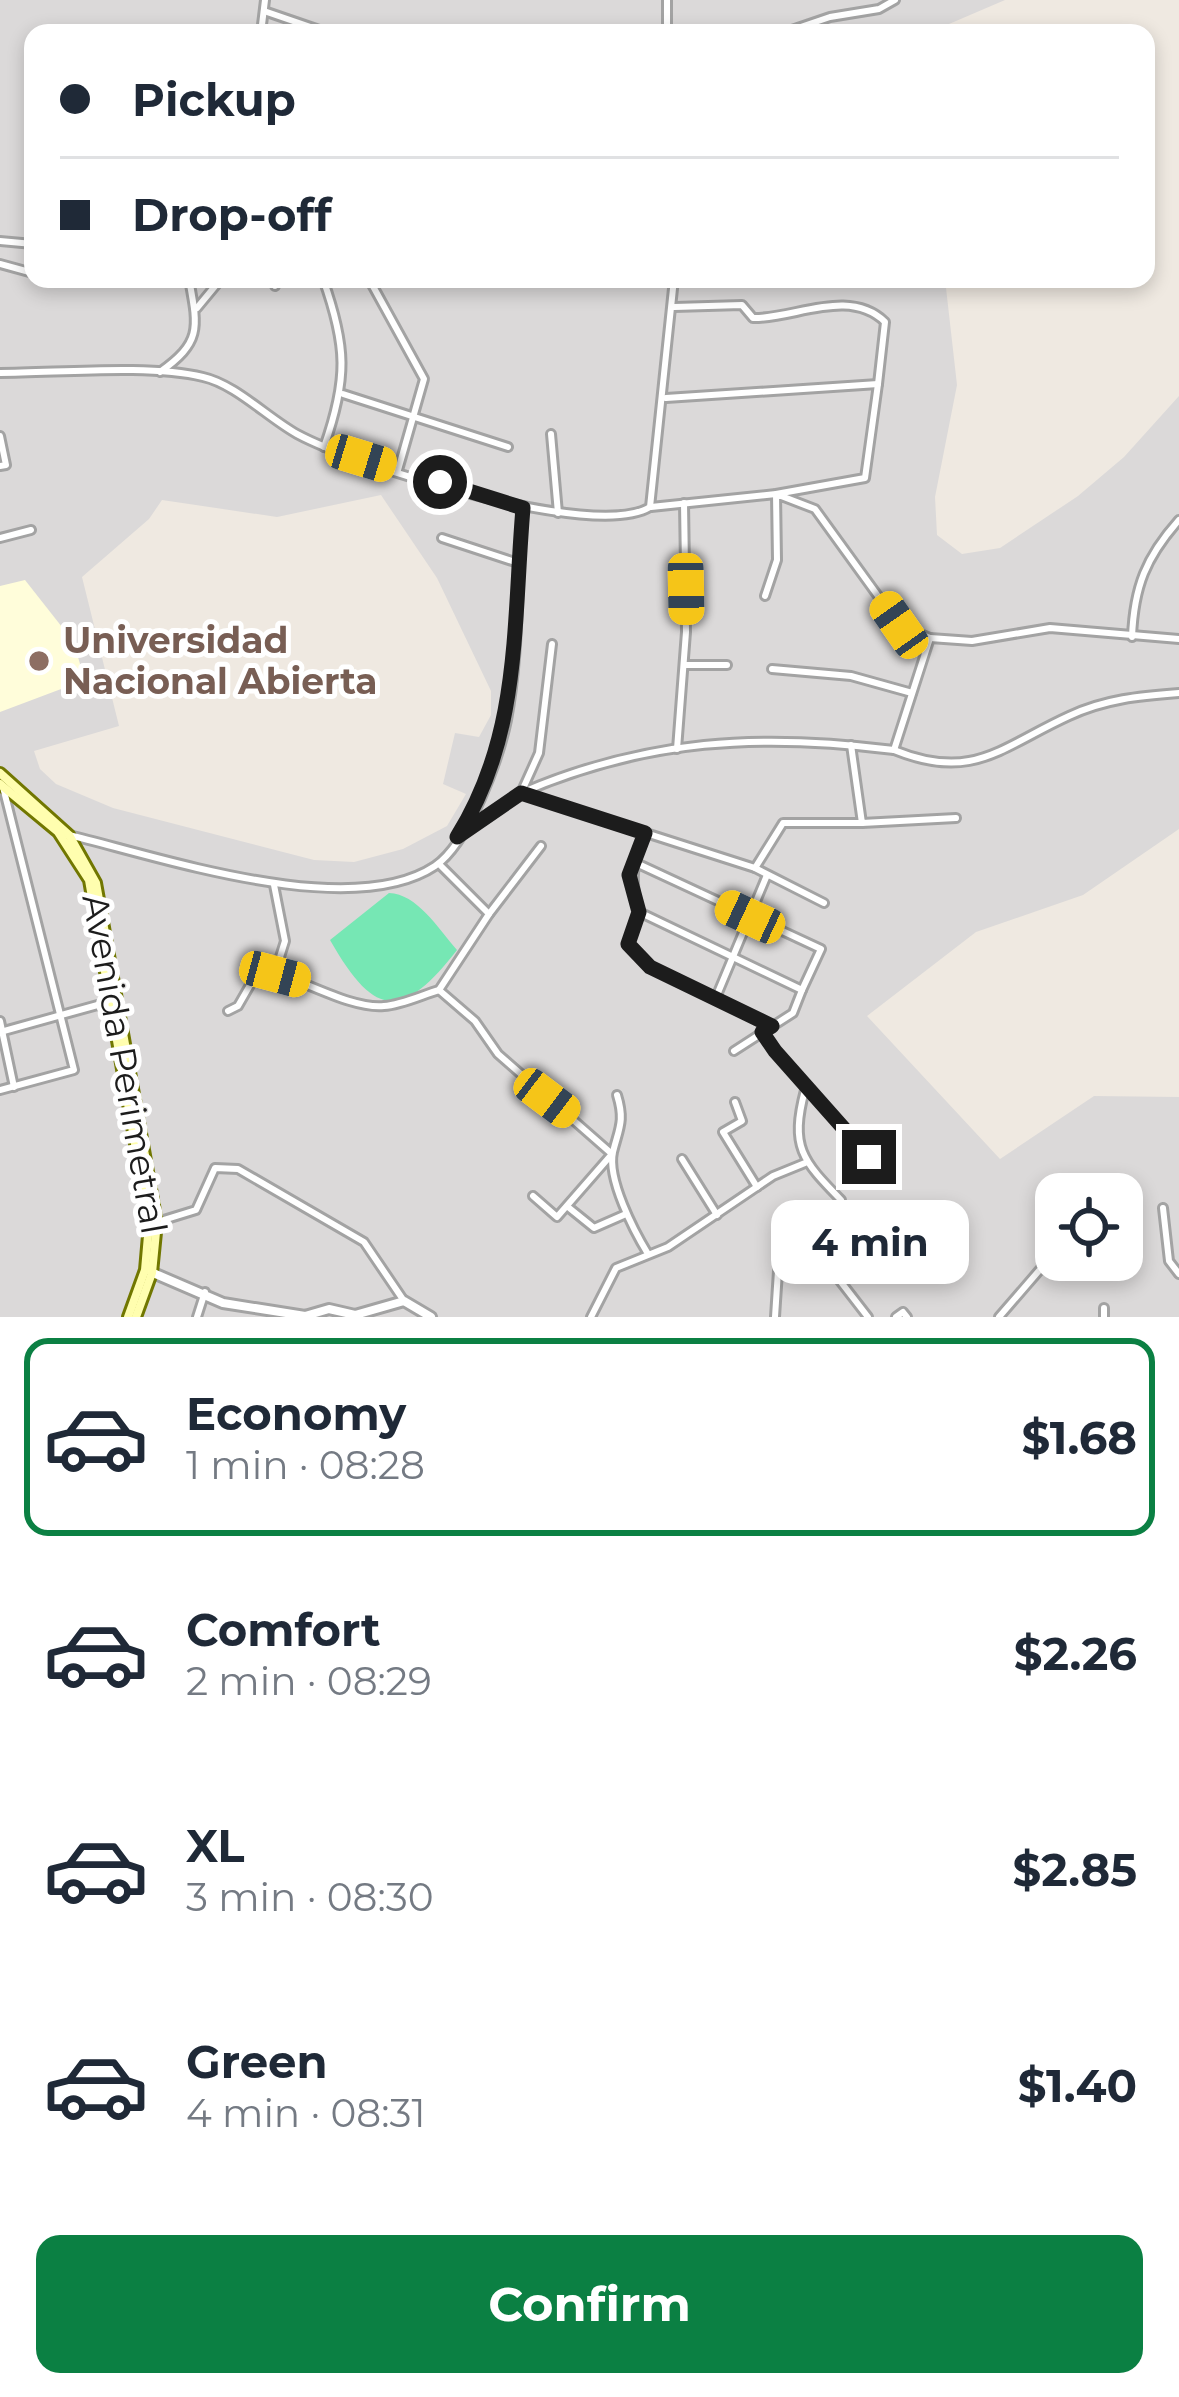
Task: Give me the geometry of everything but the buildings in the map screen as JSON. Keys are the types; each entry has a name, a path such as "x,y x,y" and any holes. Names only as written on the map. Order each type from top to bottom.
{"main road":[{"name":"Avenida Perimetral","path":"0,773 69,835 96,883 157,1222 148,1272 132,1317"},
{"name":"Avenida Perimetral","path":"1,785 58,832 81,863 112,1001 149,1224 148,1272"}],"street":[{"path":"262,24 265,0"},
{"path":"819,24 879,9 895,0"},
{"path":"264,11 302,24"},
{"path":"157,374 188,352 196,330 191,288"},
{"path":"195,311 214,288"},
{"path":"324,447 343,394 343,335 326,288"},
{"path":"374,288 424,379 398,470"},
{"path":"650,507 666,398 674,288"},
{"path":"0,373 206,377 324,447 523,508 558,513 608,519 637,515 650,507 776,494 865,478 884,322 878,315 838,306 753,318 742,305 674,307"},
{"path":"666,398 878,384"},
{"path":"343,394 508,447"},
{"path":"551,434 558,513"},
{"path":"0,436 6,465 0,466"},
{"path":"765,596 777,560 776,494"},
{"path":"776,494 815,509 899,625 930,638 972,641 1050,628 1179,639"},
{"path":"677,748 684,665 684,502"},
{"path":"69,835 274,885 369,886 416,875 439,863 485,792 507,718 523,508"},
{"path":"1132,637 1134,593 1147,561 1179,520"},
{"path":"0,538 31,530"},
{"path":"442,538 518,563"},
{"path":"894,750 930,638"},
{"path":"521,793 539,754 552,644"},
{"path":"684,665 727,665"},
{"path":"772,669 851,676 912,693"},
{"path":"457,837 521,793 618,757 773,738 894,750 929,762 982,763 1070,715 1116,698 1179,693"},
{"path":"851,745 862,823"},
{"path":"0,1090 74,1070 1,785"},
{"path":"521,793 755,868 824,903"},
{"path":"755,868 782,823 956,818"},
{"path":"645,833 629,875 639,912 628,944 650,967 717,995 772,1026"},
{"path":"0,844 16,841"},
{"path":"228,1011 238,1006 257,974 316,984 357,1005 385,1006 439,990 541,846"},
{"path":"634,862 821,949 793,1013 734,1051"},
{"path":"439,863 489,914"},
{"path":"717,995 766,874"},
{"path":"274,885 285,941 275,974"},
{"path":"639,912 802,990"},
{"path":"439,990 476,1021 499,1054 612,1154 626,1214 648,1254"},
{"path":"1,1031 112,1001"},
{"path":"0,1021 14,1087"},
{"path":"762,1032 805,1090 853,1135 885,1180"},
{"path":"805,1090 797,1133 805,1163 841,1200"},
{"path":"533,1196 557,1216 612,1154 624,1124 617,1095"},
{"path":"735,1102 742,1121 722,1132 757,1187"},
{"path":"682,1159 717,1215"},
{"path":"591,1317 616,1268 805,1163"},
{"path":"157,1222 196,1210 215,1168 238,1169 364,1242 404,1301 429,1316"},
{"path":"567,1206 594,1228 626,1214"},
{"path":"1162,1208 1168,1262 1179,1274"},
{"path":"775,1317 778,1270 820,1255 868,1317"},
{"path":"148,1272 223,1303 305,1316 329,1309 346,1316 404,1301"},
{"path":"999,1317 1035,1275"},
{"path":"197,1317 205,1292"},
{"path":"221,1317 223,1303"},
{"path":"896,1317 903,1312 908,1317"}],"shaded area":[{"path":"0,0 1005,0 949,24 24,24 24,288 946,288 957,385 935,497 937,535 962,554 1000,548 1078,496 1124,457 1179,396 1179,829 1083,895 976,932 867,1016 1000,1159 1094,1096 1179,1097 1179,1317 0,1317","holes":["381,495 437,578 491,691 491,715 479,737 455,733 443,784 466,794 447,826 403,849 354,862 314,860 113,808 56,784 40,769 34,751 119,726 82,577 149,519 162,500 277,517"]},
{"name":"Universidad Nacional Abierta","path":"25,580 73,641 85,680 0,712 0,586"}],"green space":[{"path":"389,893 418,905 457,950 420,990 389,1001 361,984 330,940"}],"place":[{"name":"Universidad Nacional Abierta","path":"39,661"}],"route":[{"path":"440,482 523,508 507,718 485,792 457,837 521,793 645,833 629,875 639,912 628,944 650,967 717,995 772,1026 762,1032 775,1051 869,1157"}]}
